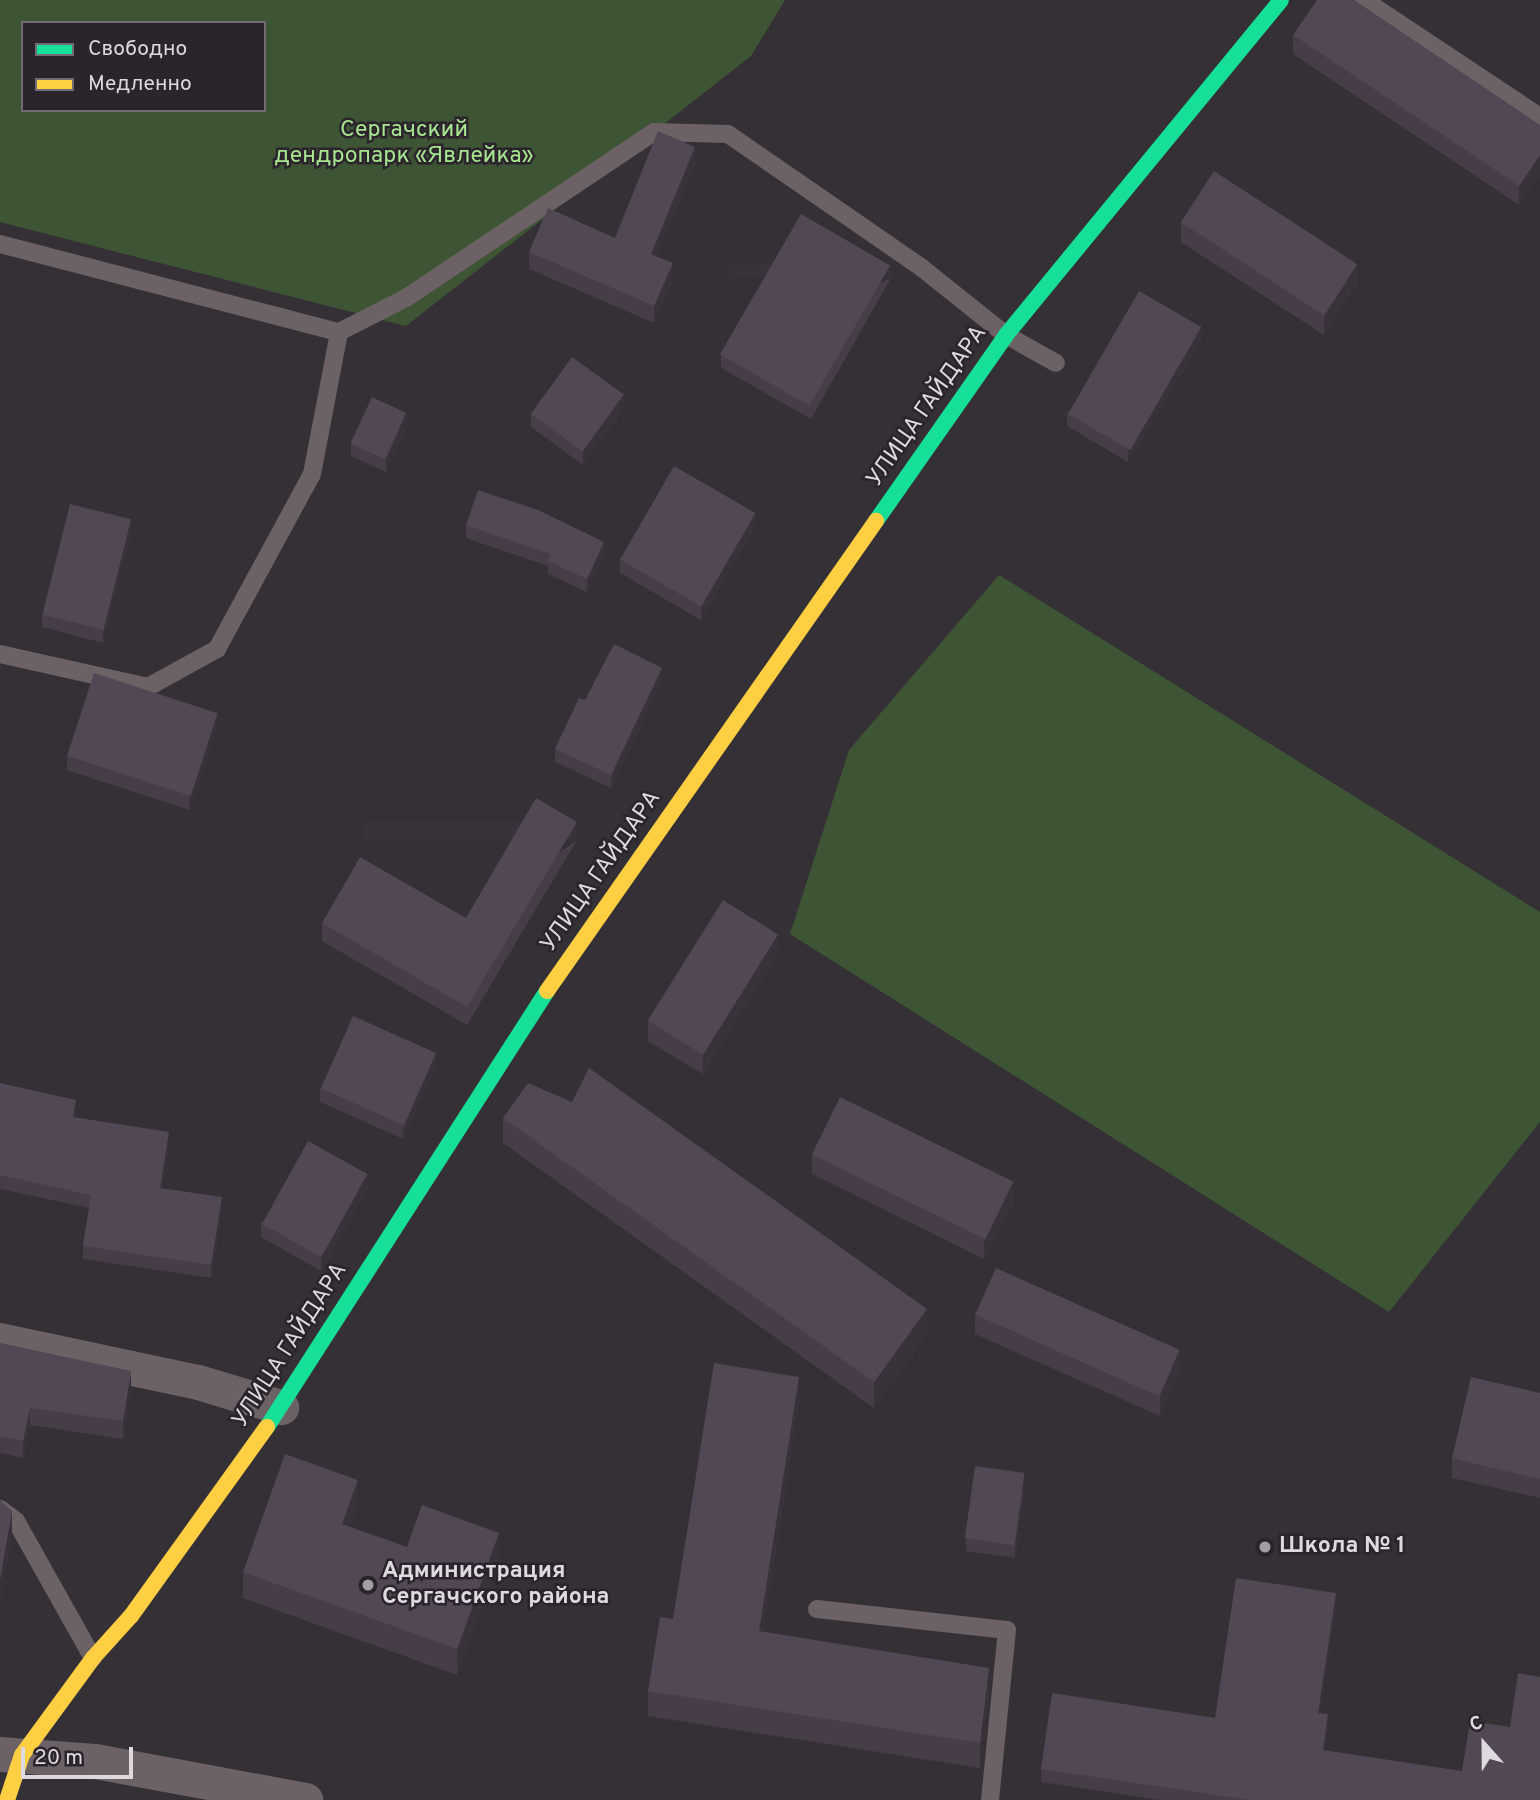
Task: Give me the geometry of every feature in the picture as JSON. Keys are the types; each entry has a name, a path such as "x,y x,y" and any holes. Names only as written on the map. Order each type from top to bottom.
{"street":[{"name":"УЛИЦА ГАЙДАРА","path":"7,1800 11,1754 131,1616 281,1407 554,980 1006,335 1281,0"},
{"path":"0,1340 198,1382 281,1407"},
{"path":"11,1754 95,1761 305,1800"}],"lane":[{"path":"1364,0 1540,117"},
{"path":"0,243 340,332 406,298 654,132 728,134 922,268 1006,335 1056,363"},
{"path":"0,654 148,687 217,649 312,474 340,332"},
{"path":"0,1509 16,1521 93,1658"},
{"path":"817,1609 1007,1630 990,1800"}],"green space":[{"name":"Сергачский дендропарк «Явлейка»","path":"0,0 785,0 751,56 406,326 0,222"},
{"path":"999,575 1540,912 1540,1122 1389,1312 790,934 849,750"}],"building":[{"path":"1317,0 1354,0 1540,125 1540,155 1519,186 1293,35"},
{"path":"658,131 695,147 651,254 673,263 654,306 529,252 548,208 615,238"},
{"path":"1214,171 1357,264 1324,315 1181,222"},
{"path":"801,214 890,266 809,406 720,354"},
{"path":"1139,291 1201,327 1130,450 1068,414"},
{"path":"572,357 624,395 583,451 531,414"},
{"path":"372,397 406,413 385,459 350,443"},
{"path":"674,466 755,513 701,607 620,560"},
{"path":"478,490 538,510 604,542 587,579 548,561 551,554 466,525"},
{"path":"70,504 131,519 104,630 42,615"},
{"path":"614,644 662,668 611,775 555,749 579,698 585,700"},
{"path":"94,673 218,713 191,796 67,756"},
{"path":"536,798 577,822 467,1007 322,923 360,857 466,918"},
{"path":"723,900 778,934 703,1055 648,1020"},
{"path":"353,1016 436,1053 404,1125 321,1088"},
{"path":"589,1068 927,1309 874,1382 503,1118 528,1083 572,1102"},
{"path":"0,1083 76,1100 73,1117 169,1132 160,1188 222,1197 211,1265 83,1246 91,1195 0,1175"},
{"path":"840,1097 1013,1182 985,1239 812,1155"},
{"path":"308,1141 367,1174 321,1257 262,1224"},
{"path":"996,1268 1180,1350 1159,1396 975,1315"},
{"path":"0,1343 131,1371 123,1421 30,1408 23,1441 0,1436"},
{"path":"714,1363 799,1377 759,1631 989,1668 980,1743 648,1691 660,1617 673,1619"},
{"path":"1471,1377 1540,1393 1540,1479 1452,1458"},
{"name":"Администрация Сергачского района","path":"285,1454 358,1480 342,1524 407,1547 422,1505 499,1533 457,1649 243,1572"},
{"path":"975,1466 1025,1473 1014,1545 965,1538"},
{"path":"0,1500 12,1511 0,1581"},
{"path":"1236,1578 1336,1593 1318,1713 1328,1714 1323,1750 1462,1771 1470,1721 1510,1727 1518,1673 1540,1677 1540,1800 1250,1800 1041,1769 1052,1693 1215,1718"}],"traffic: fast":[{"path":"876,521 1006,335 1281,0"},
{"path":"267,1427 547,991"}],"traffic: slow":[{"path":"547,991 876,521"},
{"path":"7,1800 22,1755 93,1658 131,1616 267,1427"}],"place":[{"name":"Школа № 1","path":"1265,1547"},
{"name":"Администрация Сергачского района","path":"368,1585"}]}
